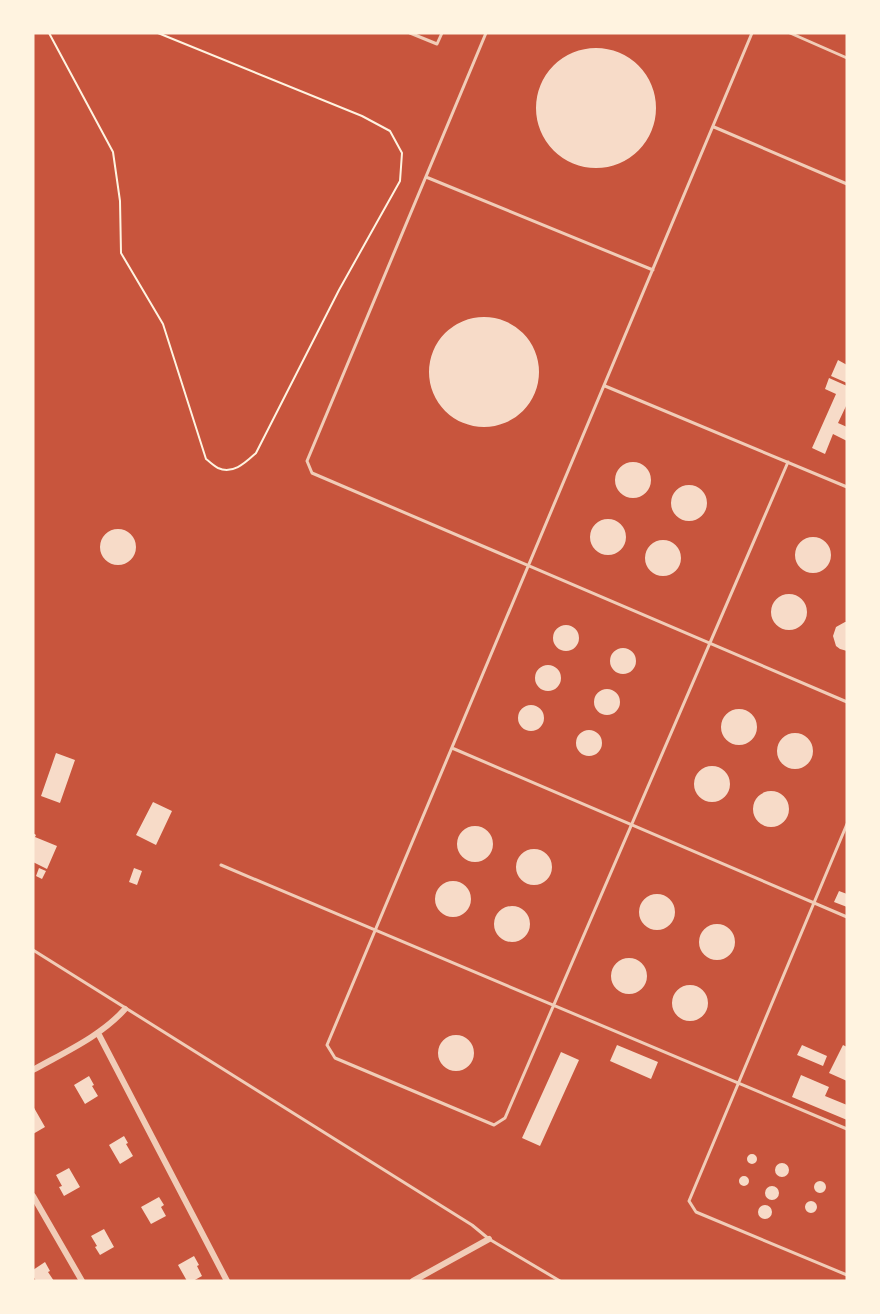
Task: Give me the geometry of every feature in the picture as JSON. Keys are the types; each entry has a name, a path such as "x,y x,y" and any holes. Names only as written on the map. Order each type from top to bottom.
{"street":[{"path":"33,1070 98,1033 125,1009"},
{"path":"98,1033 226,1281"},
{"path":"33,1196 82,1281"},
{"path":"413,1281 489,1239"}],"lane":[{"path":"410,33 437,44 442,33"},
{"path":"486,33 307,461 312,473 847,702"},
{"path":"752,33 327,1045 334,1058 494,1125 505,1118 788,462"},
{"path":"789,33 847,57"},
{"path":"713,126 847,184"},
{"path":"426,177 653,270"},
{"path":"604,386 847,487"},
{"path":"452,748 847,917"},
{"path":"847,824 689,1201 696,1212 847,1275"},
{"path":"221,865 847,1129"},
{"path":"33,950 472,1225 489,1239 560,1281"}],"path":[{"path":"49,33 113,152 120,201 121,253 163,324 206,459 219,468 229,471 242,465 256,453 339,290 400,181 402,153 390,131 362,116 158,33"}],"building":[{"path":"596,48 619,52 638,66 652,85 656,108 652,131 638,150 619,164 596,168 573,164 554,150 540,131 536,108 540,85 554,66 573,52"},
{"path":"484,317 505,321 523,333 535,351 539,372 535,393 523,411 505,423 484,427 463,423 445,411 433,393 429,372 433,351 445,333 463,321"},
{"path":"838,360 847,365 847,383 831,376"},
{"path":"829,378 847,386 847,404 838,423 847,427 847,441 833,434 825,454 812,448 836,394 825,389"},
{"path":"633,462 646,467 651,480 646,493 633,498 620,493 615,480 620,467"},
{"path":"689,485 702,490 707,503 702,516 689,521 676,516 671,503 676,490"},
{"path":"608,519 621,524 626,537 621,550 608,555 595,550 590,537 595,524"},
{"path":"118,529 131,534 136,547 131,560 118,565 105,560 100,547 105,534"},
{"path":"813,537 826,542 831,555 826,568 813,573 800,568 795,555 800,542"},
{"path":"663,540 676,545 681,558 676,571 663,576 650,571 645,558 650,545"},
{"path":"789,594 802,599 807,612 802,625 789,630 776,625 771,612 776,599"},
{"path":"847,622 847,651 836,646 833,636 836,627"},
{"path":"566,625 575,629 579,638 575,647 566,651 557,647 553,638 557,629"},
{"path":"623,648 632,652 636,661 632,670 623,674 614,670 610,661 614,652"},
{"path":"548,665 557,669 561,678 557,687 548,691 539,687 535,678 539,669"},
{"path":"607,689 616,693 620,702 616,711 607,715 598,711 594,702 598,693"},
{"path":"531,705 540,709 544,718 540,727 531,731 522,727 518,718 522,709"},
{"path":"739,709 752,714 757,727 752,740 739,745 726,740 721,727 726,714"},
{"path":"589,730 598,734 602,743 598,752 589,756 580,752 576,743 580,734"},
{"path":"795,733 808,738 813,751 808,764 795,769 782,764 777,751 782,738"},
{"path":"56,753 75,760 60,803 41,796"},
{"path":"712,766 725,771 730,784 725,797 712,802 699,797 694,784 699,771"},
{"path":"771,791 784,796 789,809 784,822 771,827 758,822 753,809 758,796"},
{"path":"153,802 172,811 156,845 136,835"},
{"path":"475,826 488,831 493,844 488,857 475,862 462,857 457,844 462,831"},
{"path":"33,833 35,837 57,846 47,869 33,862"},
{"path":"534,849 547,854 552,867 547,880 534,885 521,880 516,867 521,854"},
{"path":"39,868 46,871 42,879 36,876"},
{"path":"134,868 142,871 137,885 129,882"},
{"path":"453,881 466,886 471,899 466,912 453,917 440,912 435,899 440,886"},
{"path":"839,891 847,894 847,907 834,902"},
{"path":"657,894 670,899 675,912 670,925 657,930 644,925 639,912 644,899"},
{"path":"512,906 525,911 530,924 525,937 512,942 499,937 494,924 499,911"},
{"path":"717,924 730,929 735,942 730,955 717,960 704,955 699,942 704,929"},
{"path":"629,958 642,963 647,976 642,989 629,994 616,989 611,976 616,963"},
{"path":"690,985 703,990 708,1003 703,1016 690,1021 677,1016 672,1003 677,990"},
{"path":"456,1035 469,1040 474,1053 469,1066 456,1071 443,1066 438,1053 443,1040"},
{"path":"617,1045 658,1062 651,1079 610,1061"},
{"path":"802,1045 827,1056 823,1066 797,1055"},
{"path":"843,1045 847,1047 847,1081 829,1073"},
{"path":"561,1052 579,1060 540,1146 522,1138"},
{"path":"801,1075 829,1087 825,1096 847,1105 847,1120 792,1097"},
{"path":"89,1076 98,1096 85,1104 74,1085"},
{"path":"33,1106 45,1127 33,1134"},
{"path":"124,1136 133,1156 120,1164 109,1145"},
{"path":"752,1154 756,1155 756,1163 752,1164 748,1163 747,1159 748,1155"},
{"path":"782,1163 787,1165 789,1170 787,1175 782,1177 777,1175 775,1170 777,1165"},
{"path":"69,1168 80,1187 64,1196 56,1175"},
{"path":"744,1176 749,1181 744,1186 739,1181"},
{"path":"820,1181 826,1187 820,1193 814,1187"},
{"path":"772,1186 777,1188 779,1193 777,1198 772,1200 767,1198 765,1193 767,1188"},
{"path":"159,1197 164,1205 161,1207 166,1216 151,1224 141,1207"},
{"path":"811,1201 817,1207 811,1213 805,1207"},
{"path":"765,1205 770,1207 772,1212 770,1217 765,1219 760,1217 758,1212 760,1207"},
{"path":"104,1229 114,1247 100,1255 91,1236"},
{"path":"194,1256 202,1276 193,1281 187,1281 178,1265"},
{"path":"45,1262 54,1281 36,1281 33,1270"}]}
